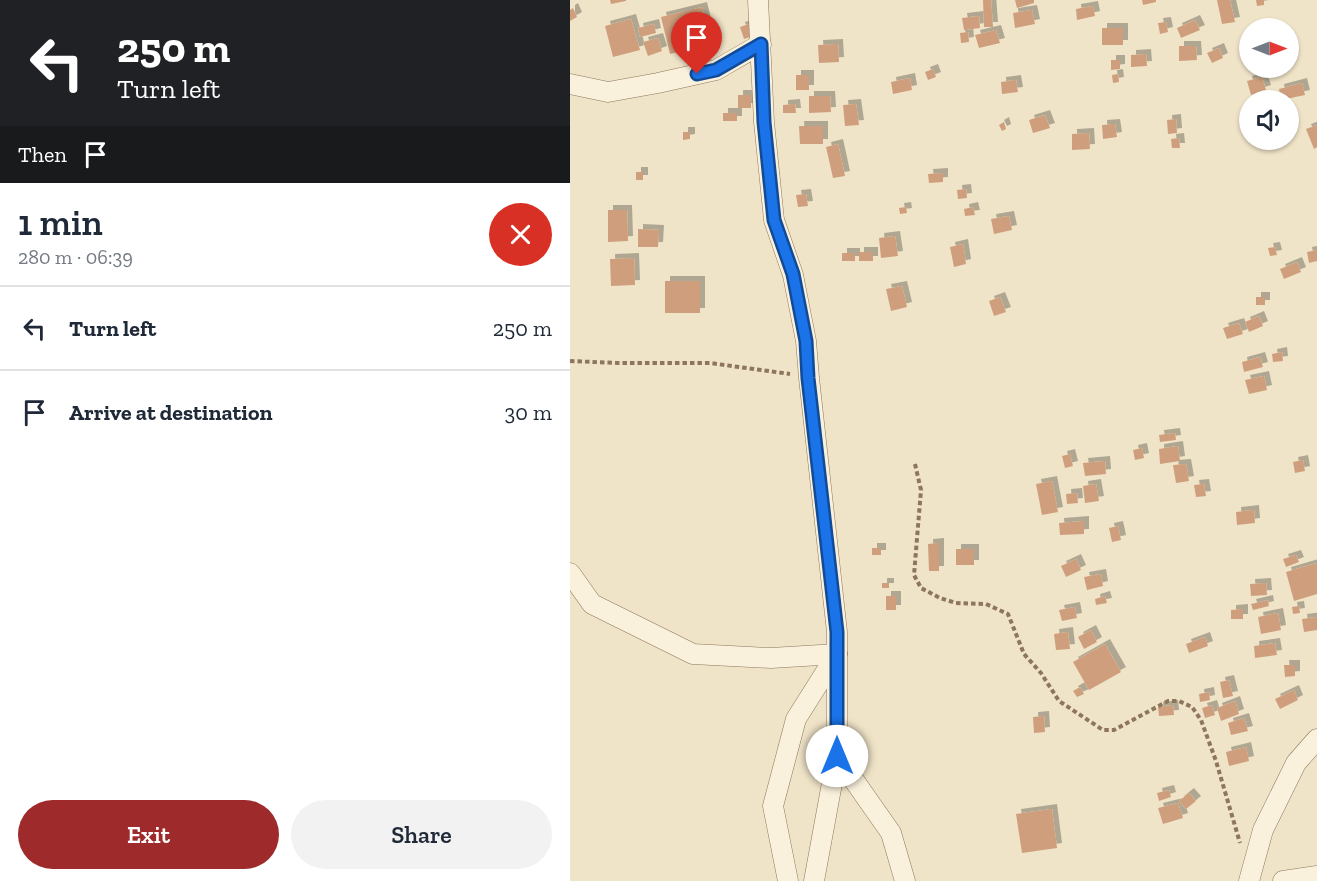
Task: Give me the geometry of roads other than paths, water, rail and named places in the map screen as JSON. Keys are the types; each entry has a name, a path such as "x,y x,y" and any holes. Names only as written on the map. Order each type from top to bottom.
{"street":[{"path":"758,0 764,122 774,220 793,274 806,341 808,378 837,632 837,756 814,881"},
{"path":"570,84 608,92 658,83 716,70 761,44"},
{"path":"570,573 592,604 693,654 771,658 837,654"},
{"path":"788,881 773,806 796,719 837,654"},
{"path":"1250,877 1263,830 1296,763 1317,739"},
{"path":"837,756 891,833 905,881"},
{"path":"1283,881 1317,876"}]}
